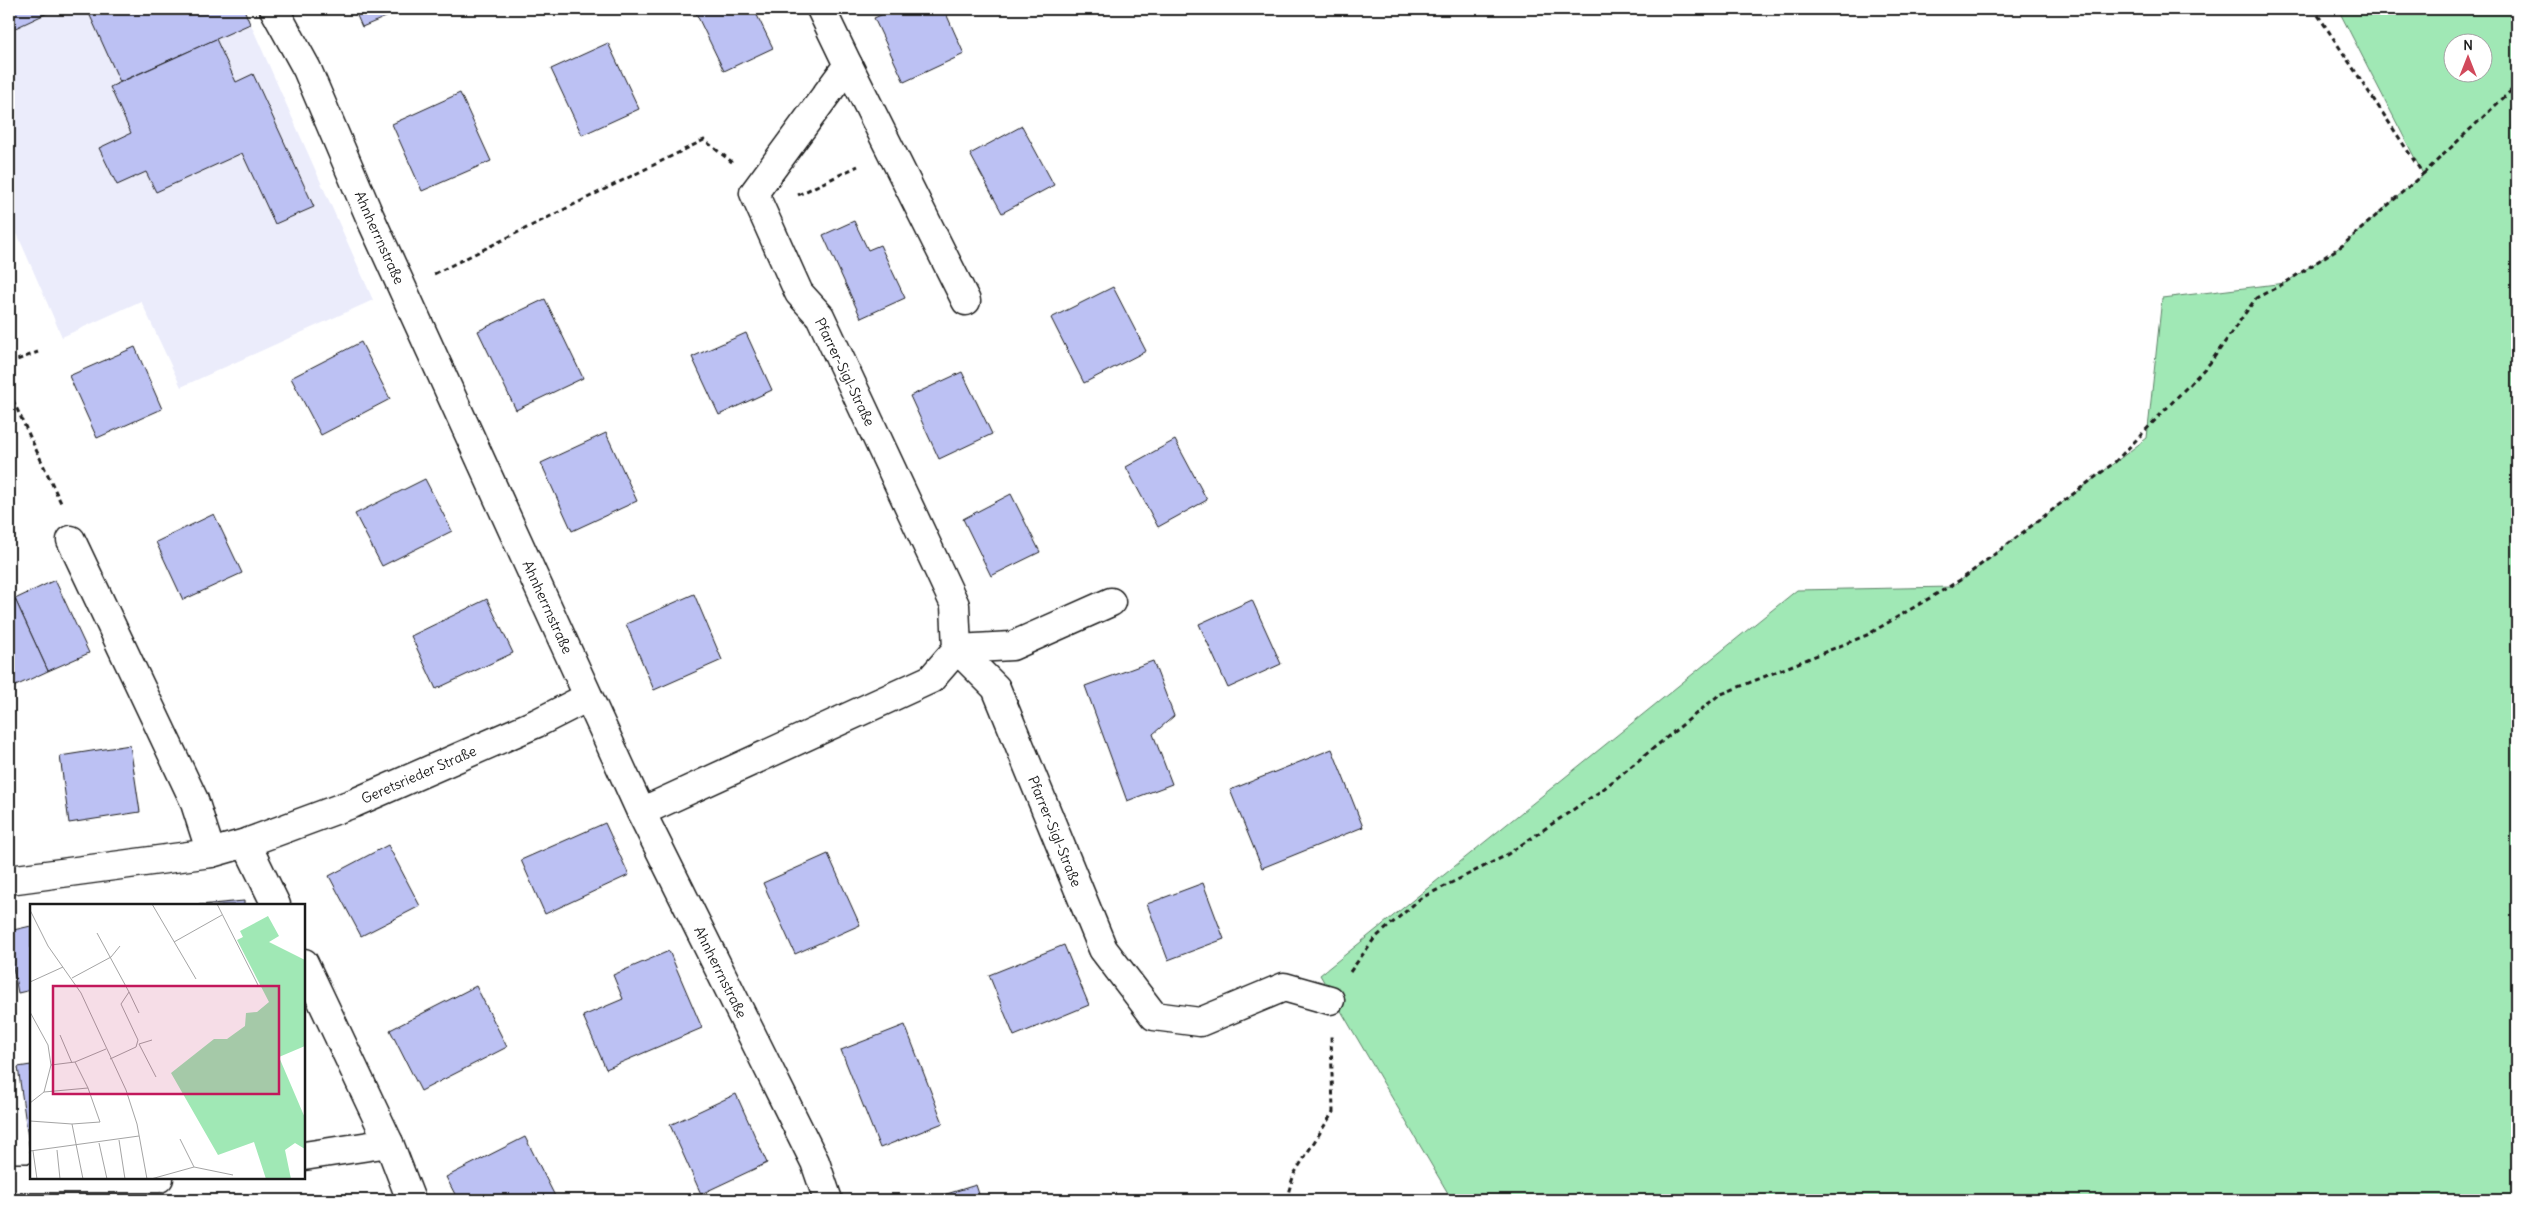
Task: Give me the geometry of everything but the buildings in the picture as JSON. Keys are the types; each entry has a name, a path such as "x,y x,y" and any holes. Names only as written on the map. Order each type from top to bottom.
{"street":[{"name":"Ahnherrnstraße","path":"274,9 307,69 402,290 641,812 815,1162 828,1200"},
{"path":"821,9 966,301"},
{"path":"760,185 848,65"},
{"name":"Pfarrer-Sigl-Straße","path":"760,185 754,193 799,293 820,316 955,605 957,649 996,688 1103,950 1154,1016 1200,1022 1284,987 1330,1000"},
{"path":"71,540 194,800 211,853"},
{"path":"641,812 931,679 957,649 1012,646 1111,602"},
{"name":"Geretsrieder Straße","path":"9,880 211,853 246,842 354,803 536,723 588,697"},
{"path":"246,842 276,904"},
{"path":"305,965 389,1143 411,1200"},
{"path":"305,1156 389,1143"},
{"path":"9,1178 30,1178"}],"path":[{"path":"2314,9 2423,174"},
{"path":"1286,1200 1294,1174 1332,1112 1330,1000 1374,938 1421,898 1505,856 1602,790 1719,694 1867,635 1962,579 2115,462 2210,363 2256,298 2285,283 2343,245 2423,174 2517,85"},
{"path":"402,290 704,140 760,185"},
{"path":"763,212 890,151"},
{"path":"9,363 38,352"},
{"path":"9,392 64,509 71,540"}],"shaded area":[{"path":"9,9 244,9 373,300 181,387 141,301 62,337 9,215"}],"green space":[{"path":"2338,9 2517,9 2517,1200 1452,1200 1320,975 1797,590 1952,587 2147,438 2162,298 2285,283 2343,245 2423,174"}]}
